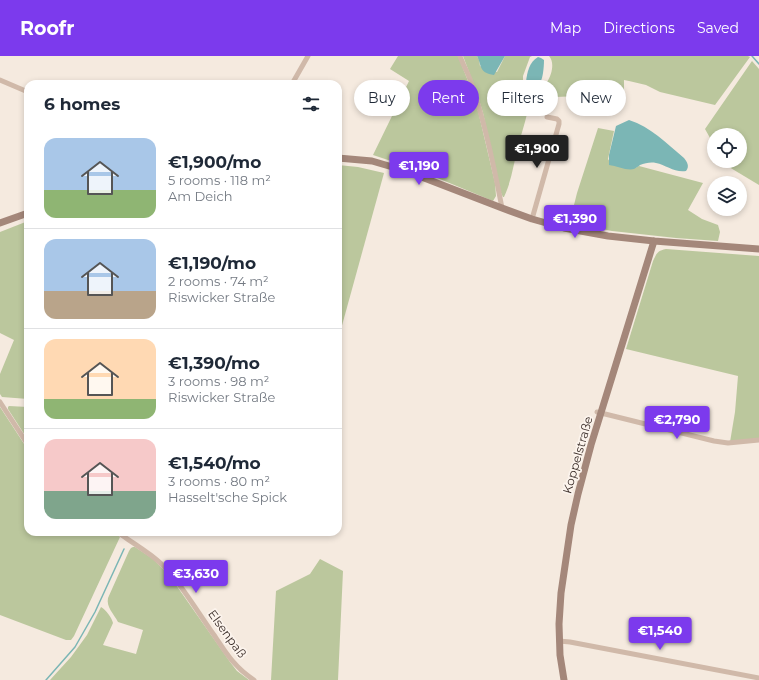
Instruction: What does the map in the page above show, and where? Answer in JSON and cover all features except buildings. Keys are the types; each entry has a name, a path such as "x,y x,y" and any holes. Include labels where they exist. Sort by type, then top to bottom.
{"street":[{"path":"294,80 308,56"},
{"path":"460,56 471,81 481,116 502,208"},
{"path":"0,80 24,90"},
{"path":"532,218 559,124 557,119 547,117"},
{"path":"342,158 372,161 406,171 502,208 564,228 608,236 654,241 759,249"},
{"path":"0,223 24,214"},
{"name":"Koppelstraße","path":"564,680 560,655 558,624 571,525 599,412 654,241"},
{"path":"0,402 24,439"},
{"path":"599,412 714,441 728,443 759,440"},
{"name":"Elsenpaß","path":"124,536 156,559 170,574 234,664 247,676 254,680"},
{"path":"559,641 759,678"}],"green space":[{"path":"398,56 458,56 468,80 418,80 418,116 479,115 495,183 496,196 493,201 418,170 373,155 392,116 410,116 410,80 407,80 390,69"},
{"path":"463,56 477,56 480,66 497,72 505,56 532,56 530,57 523,80 487,80 487,116 527,116 511,177 504,197 501,193 479,100 479,80 472,80"},
{"path":"549,56 750,57 715,105 660,92 646,85 626,80 566,80 566,97 558,97 558,80 548,80 552,68 552,61"},
{"path":"752,61 759,69 759,185 747,178 747,176 744,176 731,168 747,168 747,128 707,128 707,133 705,129"},
{"path":"598,128 614,131 608,159 612,165 629,169 639,166 703,183 688,210 702,219 718,225 720,232 718,241 612,231 570,223 577,193"},
{"path":"342,165 358,167 384,173 342,325"},
{"path":"24,223 24,399 2,397 0,394 0,374 14,340 0,333 0,232"},
{"path":"666,249 759,256 759,439 730,442 735,412 738,376 626,349 653,261 658,253"},
{"path":"0,407 24,444 24,536 120,537 71,640 66,640 0,615"},
{"path":"8,407 24,407 24,434 8,409"},
{"path":"133,547 153,559 169,575 230,662 237,671 249,680 50,680 71,657 87,635 101,607 108,614 113,623 103,645 136,654 143,630 118,622 108,604 108,598 129,551"},
{"path":"320,559 343,571 338,680 271,680 276,591 310,574"}],"water":[{"path":"477,56 505,56 494,75 483,71"},
{"path":"538,57 544,60 541,80 526,80 529,68"},
{"path":"629,120 651,131 684,158 688,166 686,171 678,171 654,163 640,165 634,169 625,169 609,165 609,155 616,126"}],"waterway":[{"path":"752,56 759,64"},
{"path":"46,680 75,647 95,612 124,549"}]}
